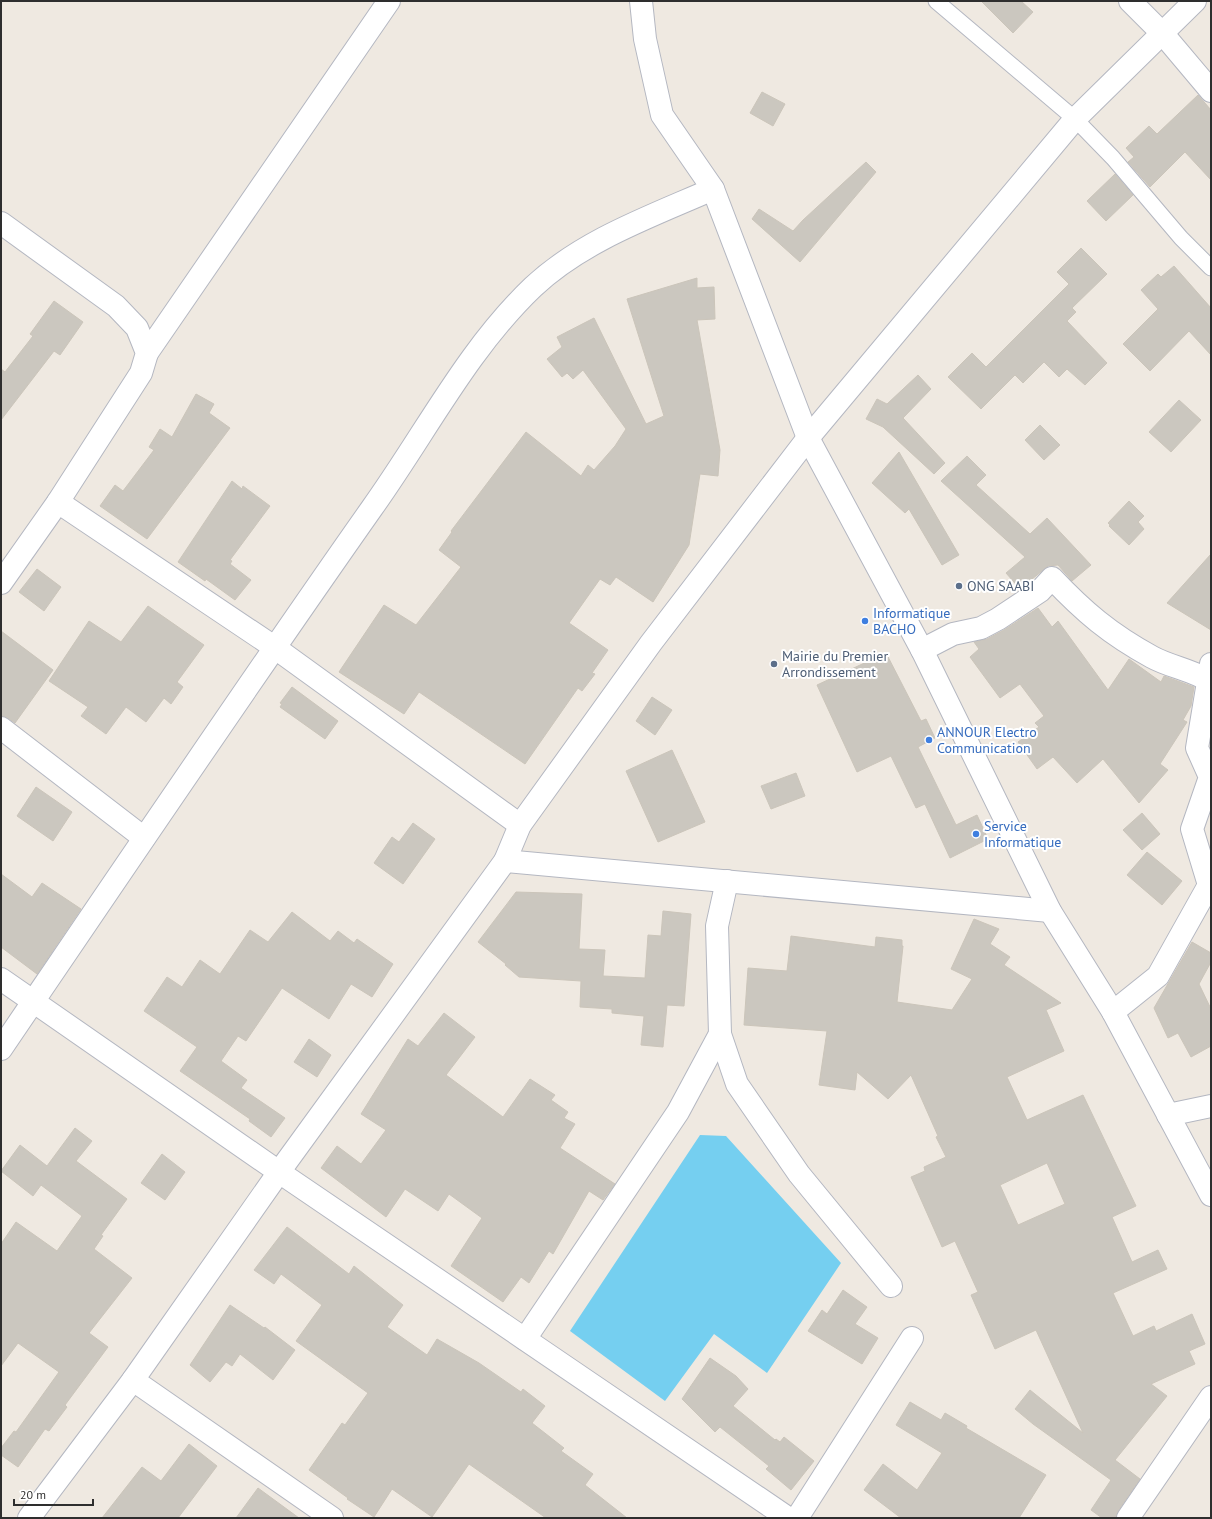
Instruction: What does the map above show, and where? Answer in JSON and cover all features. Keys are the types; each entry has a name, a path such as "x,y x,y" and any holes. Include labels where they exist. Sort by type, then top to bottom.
{"street":[{"path":"1,583 58,502 141,373 147,353 389,1"},
{"path":"641,1 645,39 662,115 713,189 808,438 922,650 1050,911 1113,1012 1211,1195"},
{"path":"1130,1 1163,34 1211,91"},
{"path":"29,1518 133,1380 279,1172 505,861 520,825 651,644 808,438 1075,119 1195,1"},
{"path":"1,1049 274,647 377,502 488,335 534,286 573,256 625,228 713,189"},
{"path":"1,223 116,306 137,328 147,353"},
{"path":"58,502 274,647 520,825"},
{"path":"922,650 954,634 981,628 998,619 1040,591 1052,578 1084,611 1109,631 1153,658 1210,675 1197,748 1210,777 1192,828 1209,885 1158,976 1113,1012"},
{"path":"1,728 144,838"},
{"path":"505,861 1050,911"},
{"path":"727,881 718,926 720,1034 737,1084 799,1174 892,1286"},
{"path":"1,979 279,1172 525,1339 776,1515"},
{"path":"525,1339 678,1112 720,1034"},
{"path":"1168,1116 1211,1106"},
{"path":"797,1518 912,1338"},
{"path":"133,1380 332,1518"},
{"path":"1128,1518 1211,1397"}],"lane":[{"path":"936,1 1075,119 1113,158 1181,238 1211,268"}],"water":[{"path":"700,1135 726,1136 841,1263 767,1373 714,1334 665,1401 570,1331"}],"building":[{"path":"981,1 1021,1 1033,12 1013,33"},
{"path":"762,92 785,104 773,126 750,113"},
{"path":"1198,95 1211,110 1211,180 1185,152 1150,187 1128,162 1134,157 1126,148 1149,126 1157,134"},
{"path":"866,162 876,172 800,262 752,219 759,209 793,231"},
{"path":"1115,174 1133,195 1106,221 1087,201"},
{"path":"1081,248 1107,274 1072,308 1076,312 1067,321 1107,363 1085,385 1067,369 1059,377 1044,362 1023,383 1015,375 981,409 948,377 972,353 986,367 1069,284 1057,272"},
{"path":"1174,266 1211,308 1211,355 1189,331 1150,371 1123,344 1158,309 1141,290 1158,274 1161,277"},
{"path":"697,278 697,288 714,287 715,319 697,320 720,450 718,476 700,474 689,545 653,602 616,577 610,585 600,579 569,623 608,650 592,673 595,674 582,691 578,688 525,764 419,692 404,714 339,672 384,605 416,625 461,567 439,550 452,532 451,531 526,432 581,476 588,465 594,470 615,446 626,429 583,370 573,379 567,373 562,377 547,359 562,347 557,337 594,318 646,424 664,416 627,299"},
{"path":"54,301 83,322 60,355 54,351 1,420 1,369 5,372 33,336 30,334"},
{"path":"918,375 931,389 903,418 945,463 934,474 883,427 866,419 877,399 887,404"},
{"path":"196,394 214,404 209,413 230,428 147,539 100,506 115,485 123,491 154,450 149,447 160,429 172,437"},
{"path":"1179,400 1201,420 1171,452 1149,432"},
{"path":"1040,425 1060,445 1044,460 1025,440"},
{"path":"899,452 959,555 942,565 909,509 905,513 872,483"},
{"path":"967,456 986,475 976,485 1030,534 1047,518 1091,565 1072,581 1058,565 1048,566 1020,589 1006,573 1025,557 941,481"},
{"path":"232,481 242,489 243,486 270,506 230,560 232,561 230,564 251,580 235,600 206,579 205,581 178,562"},
{"path":"1129,501 1144,516 1138,522 1144,529 1129,545 1109,526 1110,525 1108,523"},
{"path":"1211,554 1211,630 1167,603"},
{"path":"37,569 61,587 44,611 19,592"},
{"path":"148,606 204,645 177,682 183,687 171,704 164,698 146,722 126,707 106,734 81,716 88,707 49,681 89,621 121,642"},
{"path":"1038,608 1052,627 1058,621 1108,690 1129,659 1161,682 1164,676 1194,687 1191,706 1183,720 1187,722 1160,764 1168,770 1139,803 1103,759 1077,783 1053,757 1037,769 1018,742 1039,727 1035,723 1044,716 1020,684 1000,698 970,657 979,649 974,642 987,639 1004,630"},
{"path":"1,631 53,670 15,723 8,718 1,716"},
{"path":"886,653 921,721 926,719 935,738 918,747 956,825 977,815 988,839 950,858 925,804 916,808 891,756 857,772 817,685"},
{"path":"292,687 338,721 325,739 280,707 282,704 280,703"},
{"path":"652,697 672,710 655,735 636,721"},
{"path":"672,750 705,822 658,842 626,771"},
{"path":"796,773 805,796 771,809 761,786"},
{"path":"36,787 72,812 53,841 17,816"},
{"path":"1142,813 1160,834 1142,850 1123,830"},
{"path":"413,823 435,839 403,884 374,863 392,837 399,842"},
{"path":"1147,852 1182,881 1162,905 1127,875"},
{"path":"1,874 32,897 42,883 81,909 37,974 1,947"},
{"path":"516,892 582,894 579,949 605,950 603,976 645,978 648,935 661,936 663,911 691,914 684,1006 667,1005 663,1047 641,1045 644,1016 612,1013 612,1009 580,1007 581,981 519,977 505,965 506,964 478,942"},
{"path":"292,912 330,941 338,931 354,943 357,939 393,964 372,997 351,984 329,1019 282,988 246,1041 238,1036 221,1061 247,1080 241,1088 285,1118 271,1137 249,1121 250,1119 180,1071 197,1047 144,1011 167,977 182,987 200,960 220,974 250,930 268,942"},
{"path":"974,919 999,929 990,944 1010,957 1004,965 1061,1003 1046,1010 1064,1051 1007,1077 1027,1120 1083,1095 1136,1206 1112,1217 1132,1262 1158,1250 1167,1269 1113,1293 1133,1336 1154,1326 1156,1331 1192,1314 1205,1344 1189,1351 1195,1364 1151,1384 1167,1396 1115,1460 1140,1479 1118,1511 1116,1518 1102,1518 1091,1510 1111,1480 1033,1424 1015,1409 1030,1390 1083,1433 1036,1330 995,1349 971,1295 978,1292 955,1241 942,1247 911,1177 925,1171 924,1167 946,1157 936,1137 938,1136 911,1075 888,1099 857,1072 855,1090 819,1085 827,1031 744,1025 748,968 787,971 791,936 875,947 876,937 902,940 903,946 897,1002 952,1010 972,979 951,969","holes":["1047,1163 1065,1204 1018,1225 1000,1185"]},
{"path":"1192,942 1211,953 1211,962 1199,984 1211,1009 1211,1046 1191,1057 1178,1033 1168,1038 1154,1008"},
{"path":"444,1013 475,1037 446,1075 503,1117 530,1079 555,1095 551,1100 568,1112 564,1118 575,1124 560,1148 615,1184 603,1200 589,1191 553,1254 549,1251 529,1283 521,1277 503,1302 451,1266 482,1218 449,1194 438,1211 405,1189 386,1217 321,1168 337,1146 361,1164 386,1130 361,1114 408,1039 418,1046"},
{"path":"309,1039 331,1055 317,1077 294,1062"},
{"path":"75,1128 92,1141 76,1161 127,1199 101,1235 103,1236 94,1249 132,1278 89,1333 108,1347 65,1405 67,1407 49,1431 45,1429 18,1467 1,1455 1,1448 14,1431 16,1432 59,1372 18,1343 1,1366 1,1244 16,1222 57,1251 82,1216 41,1185 33,1196 1,1171 20,1145 47,1166"},
{"path":"162,1154 185,1172 165,1200 141,1183"},
{"path":"287,1227 349,1274 354,1266 403,1305 387,1327 427,1355 437,1339 479,1363 521,1392 523,1389 545,1406 532,1423 564,1448 561,1451 593,1474 585,1485 627,1518 546,1518 469,1464 432,1517 392,1489 374,1517 347,1499 348,1498 309,1470 342,1423 345,1425 368,1393 296,1341 322,1305 281,1274 274,1284 254,1270"},
{"path":"843,1290 867,1307 855,1324 878,1338 862,1364 808,1331 822,1310 827,1314"},
{"path":"230,1305 264,1328 265,1327 295,1350 273,1380 240,1354 232,1366 226,1362 210,1382 190,1365"},
{"path":"710,1358 736,1376 748,1389 733,1406 775,1440 776,1439 780,1442 784,1437 814,1461 791,1490 766,1469 769,1466 720,1427 715,1432 682,1399"},
{"path":"910,1402 941,1420 945,1413 967,1426 966,1428 1046,1475 1019,1518 901,1518 864,1490 883,1464 917,1490 942,1453 896,1425"},
{"path":"189,1444 217,1466 178,1518 102,1518 142,1467 161,1481"},
{"path":"258,1488 299,1518 236,1518"}],"place":[{"name":"ONG SAABI","path":"959,586"},
{"name":"Informatique BACHO","path":"865,621"},
{"name":"Mairie du Premier Arrondissement","path":"774,664"},
{"name":"ANNOUR Electro Communication","path":"929,740"},
{"name":"Service Informatique","path":"976,834"}]}
